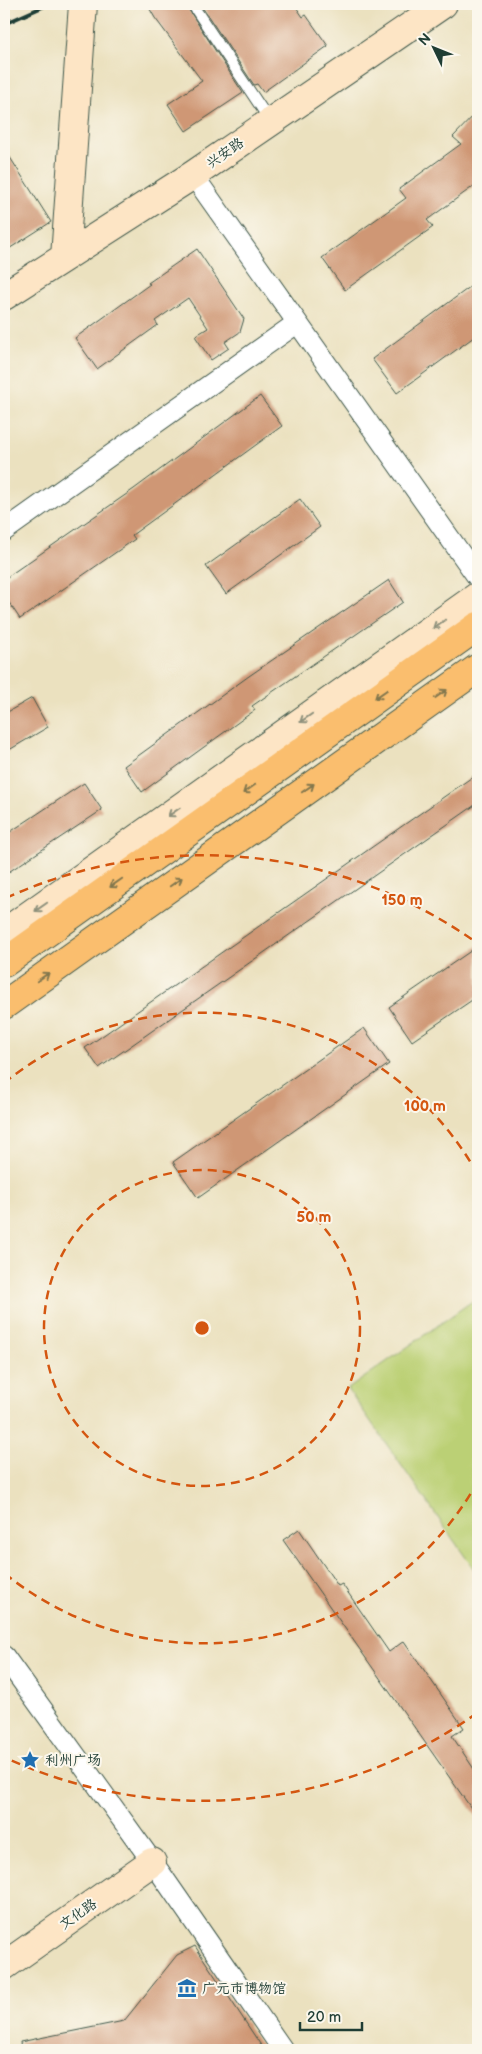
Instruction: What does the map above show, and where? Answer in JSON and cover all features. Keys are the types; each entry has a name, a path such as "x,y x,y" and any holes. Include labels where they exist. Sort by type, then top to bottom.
{"highway":[{"path":"4,963 478,626"},
{"path":"4,1005 478,668"}],"street":[{"path":"65,256 83,4"},
{"name":"兴安路","path":"4,296 193,175 443,4"},
{"path":"193,175 478,578"},
{"path":"4,531 297,323"},
{"path":"4,933 478,596"},
{"path":"4,1656 152,1862 283,2050"},
{"name":"文化路","path":"4,1966 152,1862"}],"lane":[{"path":"192,4 270,122"}],"green space":[{"path":"478,1297 478,1575 348,1389"}],"building":[{"path":"147,4 185,4 243,93 186,131 168,104 202,81 155,18"},
{"path":"200,4 294,4 303,17 306,15 328,46 263,92 257,84 254,85"},
{"path":"478,111 478,183 427,220 433,227 345,290 322,258 406,198 399,189 461,144 453,137"},
{"path":"4,148 51,222 4,252"},
{"path":"197,249 244,319 240,332 225,342 229,348 211,360 195,336 208,328 188,298 155,321 158,325 97,369 75,338"},
{"path":"478,281 478,334 397,393 372,359"},
{"path":"260,396 282,426 132,535 135,539 20,619 4,595 4,579 134,489"},
{"path":"300,499 320,527 226,594 206,566"},
{"path":"389,580 403,602 252,706 255,710 142,792 124,766 249,676"},
{"path":"32,698 48,727 4,753 4,714"},
{"path":"478,773 478,803 99,1068 85,1048"},
{"path":"84,783 102,810 4,875 4,836"},
{"path":"478,946 478,996 412,1041 389,1007"},
{"path":"364,1028 389,1064 198,1198 173,1162"},
{"path":"299,1529 338,1586 342,1584 389,1652 404,1641 464,1728 452,1736 478,1775 478,1818 283,1540"},
{"name":"广元市博物馆","path":"195,1946 264,2050 21,2050 20,2042 124,2021 177,1955"}],"railway":[{"path":"4,24 49,4"}],"place":[{"name":"利州广场","path":"30,1760"},
{"name":"广元市博物馆","path":"187,1988"}]}
